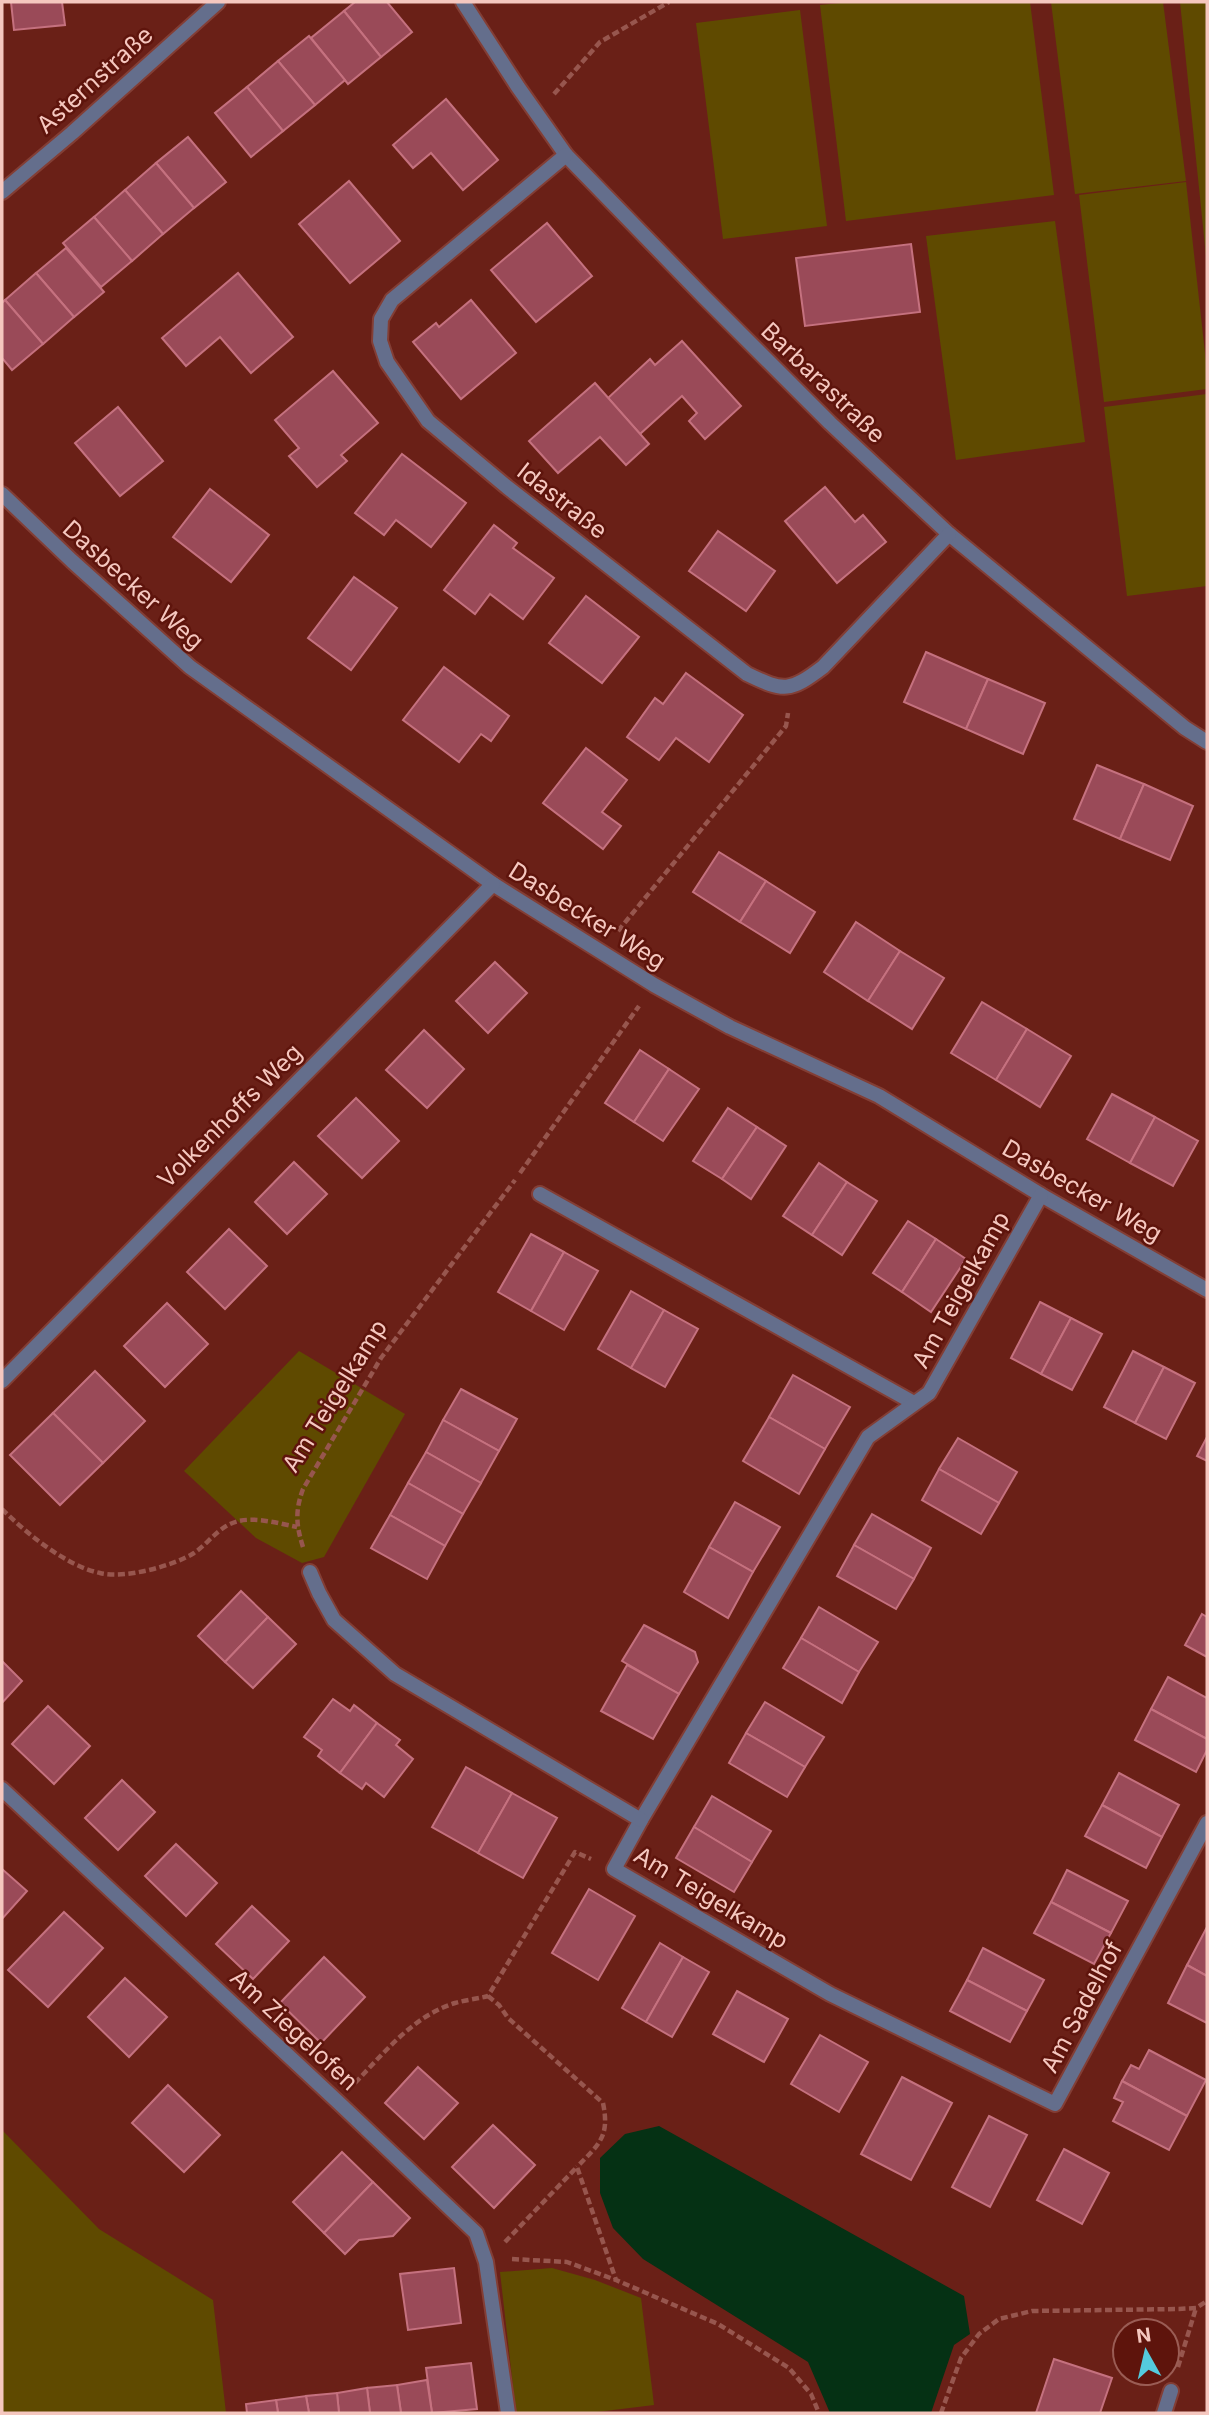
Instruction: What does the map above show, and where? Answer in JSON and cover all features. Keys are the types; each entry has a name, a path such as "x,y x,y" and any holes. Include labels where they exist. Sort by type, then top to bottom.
{"street":[{"name":"Asternstraße","path":"2,192 218,2"},
{"name":"Barbarastraße","path":"463,2 566,155 830,423 949,534 1185,728 1207,742"},
{"name":"Idastraße","path":"566,155 392,300 381,319 380,341 387,362 428,421 507,487 747,674 771,686 791,688"},
{"name":"Dasbecker Weg","path":"2,494 72,561 191,667 493,884 654,985 730,1027 879,1096 1041,1195 1207,1290"},
{"path":"791,688 823,667 949,534"},
{"name":"Volkenhoffs Weg","path":"2,1381 493,884"},
{"name":"Am Teigelkamp","path":"540,1194 914,1403"},
{"name":"Am Teigelkamp","path":"830,1994 614,1870 868,1437 929,1393 1041,1195"},
{"name":"Am Teigelkamp","path":"310,1572 334,1620 395,1674 641,1820"},
{"name":"Am Ziegelofen","path":"2,1789 476,2233 486,2262 508,2413"},
{"name":"Am Sadelhof","path":"830,1994 1055,2104 1207,1823"},
{"path":"1164,2413 1171,2391"}],"path":[{"path":"537,113 600,42 669,2"},
{"path":"603,951 786,726 791,688"},
{"name":"Am Teigelkamp","path":"310,1572 297,1527 296,1508 303,1489 381,1358 515,1180 654,985"},
{"path":"2,1509 17,1524 67,1560 101,1574 138,1573 164,1565 194,1553 228,1525 246,1520 297,1527"},
{"path":"338,2102 397,2038 429,2015 453,2004 488,1996 575,1852 614,1870"},
{"path":"486,2262 603,2140 607,2121 603,2103 488,1996"},
{"path":"577,2167 616,2280"},
{"path":"486,2262 520,2258 567,2262 718,2324 789,2368 811,2394 819,2413"},
{"path":"941,2413 961,2358 979,2334 999,2319 1032,2311 1196,2308 1207,2301"},
{"path":"1171,2391 1196,2308"}],"shaded area":[{"path":"850,2 1030,2 1054,195 846,221 820,5"},
{"path":"1051,2 1163,2 1186,181 1075,194"},
{"path":"1180,2 1207,2 1207,266"},
{"path":"800,10 827,226 723,239 696,23"},
{"path":"1186,182 1207,389 1104,402 1079,195"},
{"path":"1055,221 1085,442 956,460 926,236"},
{"path":"1207,394 1207,586 1127,596 1104,407"},
{"path":"299,1351 405,1414 324,1557 302,1563 256,1538 184,1471"},
{"path":"659,2126 964,2296 970,2334 954,2345 931,2413 830,2413 808,2362 643,2259 613,2228 600,2193 600,2158 625,2134"},
{"path":"2,2130 99,2229 213,2300 226,2413 2,2413"},
{"path":"552,2268 595,2280 641,2298 654,2405 589,2413 516,2413 500,2272"}],"building":[{"path":"11,2 62,2 65,25 14,30"},
{"path":"355,2 387,2 412,32 381,57 344,11"},
{"path":"344,11 381,57 348,84 311,38"},
{"path":"309,36 345,80 315,105 278,61"},
{"path":"278,61 315,105 283,131 247,87"},
{"path":"247,87 283,131 251,157 215,113"},
{"path":"446,99 498,160 463,190 431,153 413,168 393,145"},
{"path":"188,137 226,182 194,208 156,163"},
{"path":"156,163 194,208 163,234 125,190"},
{"path":"349,181 400,241 350,283 299,224"},
{"path":"125,190 163,234 132,261 94,217"},
{"path":"94,217 132,261 101,287 63,243"},
{"path":"547,223 592,276 536,322 491,270"},
{"path":"911,244 920,312 805,326 796,258"},
{"path":"66,248 104,292 74,317 36,273"},
{"path":"36,273 74,317 43,344 5,300"},
{"path":"238,273 293,337 251,373 220,337 186,366 162,338"},
{"path":"5,300 43,344 12,370 2,358 2,303"},
{"path":"471,300 516,353 461,399 413,342 436,323 439,327"},
{"path":"682,341 741,406 705,439 689,421 697,413 682,396 640,434 608,398 650,359 655,365"},
{"path":"333,371 378,423 341,455 347,461 317,487 289,456 299,448 275,420"},
{"path":"595,383 649,444 626,465 600,437 558,473 529,441"},
{"path":"118,407 163,461 120,496 75,443"},
{"path":"402,454 466,503 431,547 396,520 384,535 355,513"},
{"path":"825,487 855,522 863,515 886,542 837,583 785,521"},
{"path":"210,489 269,535 231,582 173,537"},
{"path":"494,525 517,543 513,548 554,578 523,619 490,594 475,614 444,590"},
{"path":"718,531 775,571 746,611 689,571"},
{"path":"354,577 397,608 351,670 308,638"},
{"path":"586,596 639,637 602,683 549,643"},
{"path":"926,652 988,679 966,729 904,702"},
{"path":"444,667 509,716 491,741 481,734 459,762 403,720"},
{"path":"686,673 743,715 709,762 676,738 659,760 627,737 655,698 663,704"},
{"path":"988,679 1045,703 1023,754 966,729"},
{"path":"586,748 627,780 602,812 621,826 603,849 543,803"},
{"path":"1097,765 1144,784 1120,839 1074,819"},
{"path":"1144,784 1193,806 1170,860 1120,839"},
{"path":"719,852 766,881 740,922 693,892"},
{"path":"766,881 815,912 790,953 740,922"},
{"path":"856,922 900,951 868,1001 824,972"},
{"path":"900,951 944,978 912,1029 868,1001"},
{"path":"495,962 527,993 488,1033 456,1001"},
{"path":"982,1002 1027,1029 996,1080 951,1053"},
{"path":"1027,1029 1071,1056 1040,1107 996,1080"},
{"path":"424,1030 464,1069 427,1108 386,1070"},
{"path":"640,1050 669,1069 634,1122 605,1103"},
{"path":"669,1069 699,1089 663,1141 634,1122"},
{"path":"1112,1094 1155,1117 1130,1163 1087,1139"},
{"path":"356,1098 399,1141 362,1178 318,1136"},
{"path":"728,1108 757,1127 722,1179 693,1161"},
{"path":"1155,1117 1198,1141 1173,1186 1130,1163"},
{"path":"757,1127 786,1146 751,1199 722,1179"},
{"path":"294,1162 327,1194 287,1234 255,1202"},
{"path":"819,1163 847,1182 812,1235 783,1216"},
{"path":"847,1182 877,1201 842,1255 812,1235"},
{"path":"908,1221 936,1239 902,1292 873,1273"},
{"path":"229,1229 267,1266 225,1309 187,1272"},
{"path":"531,1234 564,1252 531,1311 498,1292"},
{"path":"936,1239 966,1259 931,1312 902,1292"},
{"path":"564,1252 598,1271 564,1330 531,1311"},
{"path":"631,1291 664,1310 631,1368 598,1349"},
{"path":"1040,1302 1071,1318 1041,1374 1011,1358"},
{"path":"167,1303 208,1344 165,1387 124,1346"},
{"path":"664,1310 698,1329 665,1387 631,1368"},
{"path":"1071,1318 1102,1334 1072,1390 1041,1374"},
{"path":"1133,1351 1164,1367 1135,1423 1104,1407"},
{"path":"1164,1367 1195,1383 1166,1439 1135,1423"},
{"path":"95,1371 145,1421 103,1463 53,1413"},
{"path":"793,1375 850,1407 825,1449 769,1417"},
{"path":"461,1389 517,1419 499,1451 443,1420"},
{"path":"53,1413 103,1463 60,1505 10,1455"},
{"path":"769,1417 825,1449 799,1494 743,1461"},
{"path":"443,1420 499,1451 481,1483 426,1452"},
{"path":"1207,1437 1207,1461 1197,1456"},
{"path":"958,1438 1017,1472 999,1503 939,1469"},
{"path":"426,1452 481,1483 463,1514 408,1483"},
{"path":"939,1469 999,1503 981,1534 922,1500"},
{"path":"408,1483 463,1514 445,1546 390,1515"},
{"path":"735,1502 780,1527 753,1572 709,1547"},
{"path":"872,1514 931,1548 914,1579 854,1545"},
{"path":"390,1515 445,1546 427,1579 371,1548"},
{"path":"854,1545 914,1579 896,1609 837,1576"},
{"path":"709,1547 753,1572 728,1618 684,1592"},
{"path":"241,1591 268,1617 225,1662 198,1636"},
{"path":"819,1607 878,1642 859,1672 801,1638"},
{"path":"1202,1614 1207,1617 1207,1657 1185,1645"},
{"path":"268,1617 296,1644 253,1688 225,1662"},
{"path":"644,1625 695,1652 698,1662 679,1694 622,1661"},
{"path":"801,1638 859,1672 842,1703 783,1668"},
{"path":"2,1661 22,1681 2,1703"},
{"path":"627,1665 679,1694 653,1739 601,1711"},
{"path":"1168,1677 1207,1698 1207,1739 1151,1709"},
{"path":"333,1699 350,1711 354,1705 377,1723 340,1773 318,1756 322,1750 304,1737"},
{"path":"765,1702 824,1737 805,1767 746,1733"},
{"path":"48,1706 90,1746 54,1784 12,1744"},
{"path":"1151,1709 1207,1739 1207,1750 1196,1772 1135,1740"},
{"path":"377,1723 400,1740 396,1745 413,1759 384,1797 366,1783 362,1789 340,1773"},
{"path":"746,1733 805,1767 787,1797 729,1763"},
{"path":"466,1767 512,1793 478,1853 432,1827"},
{"path":"1119,1773 1179,1805 1162,1837 1102,1805"},
{"path":"122,1780 155,1812 118,1850 85,1818"},
{"path":"512,1793 557,1818 523,1878 478,1853"},
{"path":"712,1796 771,1831 752,1862 694,1827"},
{"path":"1102,1805 1162,1837 1146,1868 1085,1836"},
{"path":"694,1827 752,1862 734,1892 676,1858"},
{"path":"176,1844 217,1883 186,1916 145,1876"},
{"path":"2,1869 27,1891 2,1919"},
{"path":"1067,1870 1128,1901 1111,1933 1051,1902"},
{"path":"589,1889 635,1916 598,1980 552,1953"},
{"path":"1051,1902 1111,1933 1094,1964 1034,1933"},
{"path":"252,1906 289,1941 253,1979 216,1944"},
{"path":"64,1912 103,1948 48,2007 8,1970"},
{"path":"1207,1927 1207,1976 1187,1965"},
{"path":"660,1943 683,1957 646,2022 622,2008"},
{"path":"983,1948 1044,1980 1027,2011 967,1980"},
{"path":"324,1957 365,1997 321,2043 280,2003"},
{"path":"683,1957 709,1972 672,2037 646,2022"},
{"path":"1187,1965 1207,1976 1207,2023 1168,2003"},
{"path":"125,1978 167,2017 129,2057 88,2017"},
{"path":"967,1980 1027,2011 1010,2042 950,2011"},
{"path":"737,1991 788,2019 764,2062 713,2034"},
{"path":"820,2035 868,2062 839,2112 791,2084"},
{"path":"1149,2050 1206,2080 1187,2116 1122,2081 1131,2065 1139,2069"},
{"path":"418,2067 458,2103 424,2139 385,2103"},
{"path":"902,2077 952,2103 911,2180 861,2154"},
{"path":"1122,2081 1187,2116 1169,2150 1113,2121 1123,2102 1114,2098"},
{"path":"168,2085 220,2135 184,2172 132,2123"},
{"path":"989,2116 1027,2135 990,2207 952,2187"},
{"path":"493,2125 535,2165 494,2208 452,2167"},
{"path":"1064,2149 1109,2173 1082,2224 1037,2200"},
{"path":"342,2152 373,2182 324,2233 293,2202"},
{"path":"373,2182 410,2218 393,2236 359,2240 345,2254 324,2233"},
{"path":"454,2268 461,2323 408,2330 400,2274"},
{"path":"1054,2359 1111,2378 1100,2413 1036,2413"},
{"path":"471,2363 477,2409 432,2413 426,2368"},
{"path":"427,2380 432,2413 401,2413 397,2385"},
{"path":"397,2385 401,2413 370,2413 367,2388"},
{"path":"367,2388 370,2413 339,2413 337,2393"},
{"path":"337,2393 339,2413 309,2413 306,2396"},
{"path":"306,2396 309,2413 278,2413 276,2400"},
{"path":"276,2400 278,2413 247,2413 246,2404"}]}
